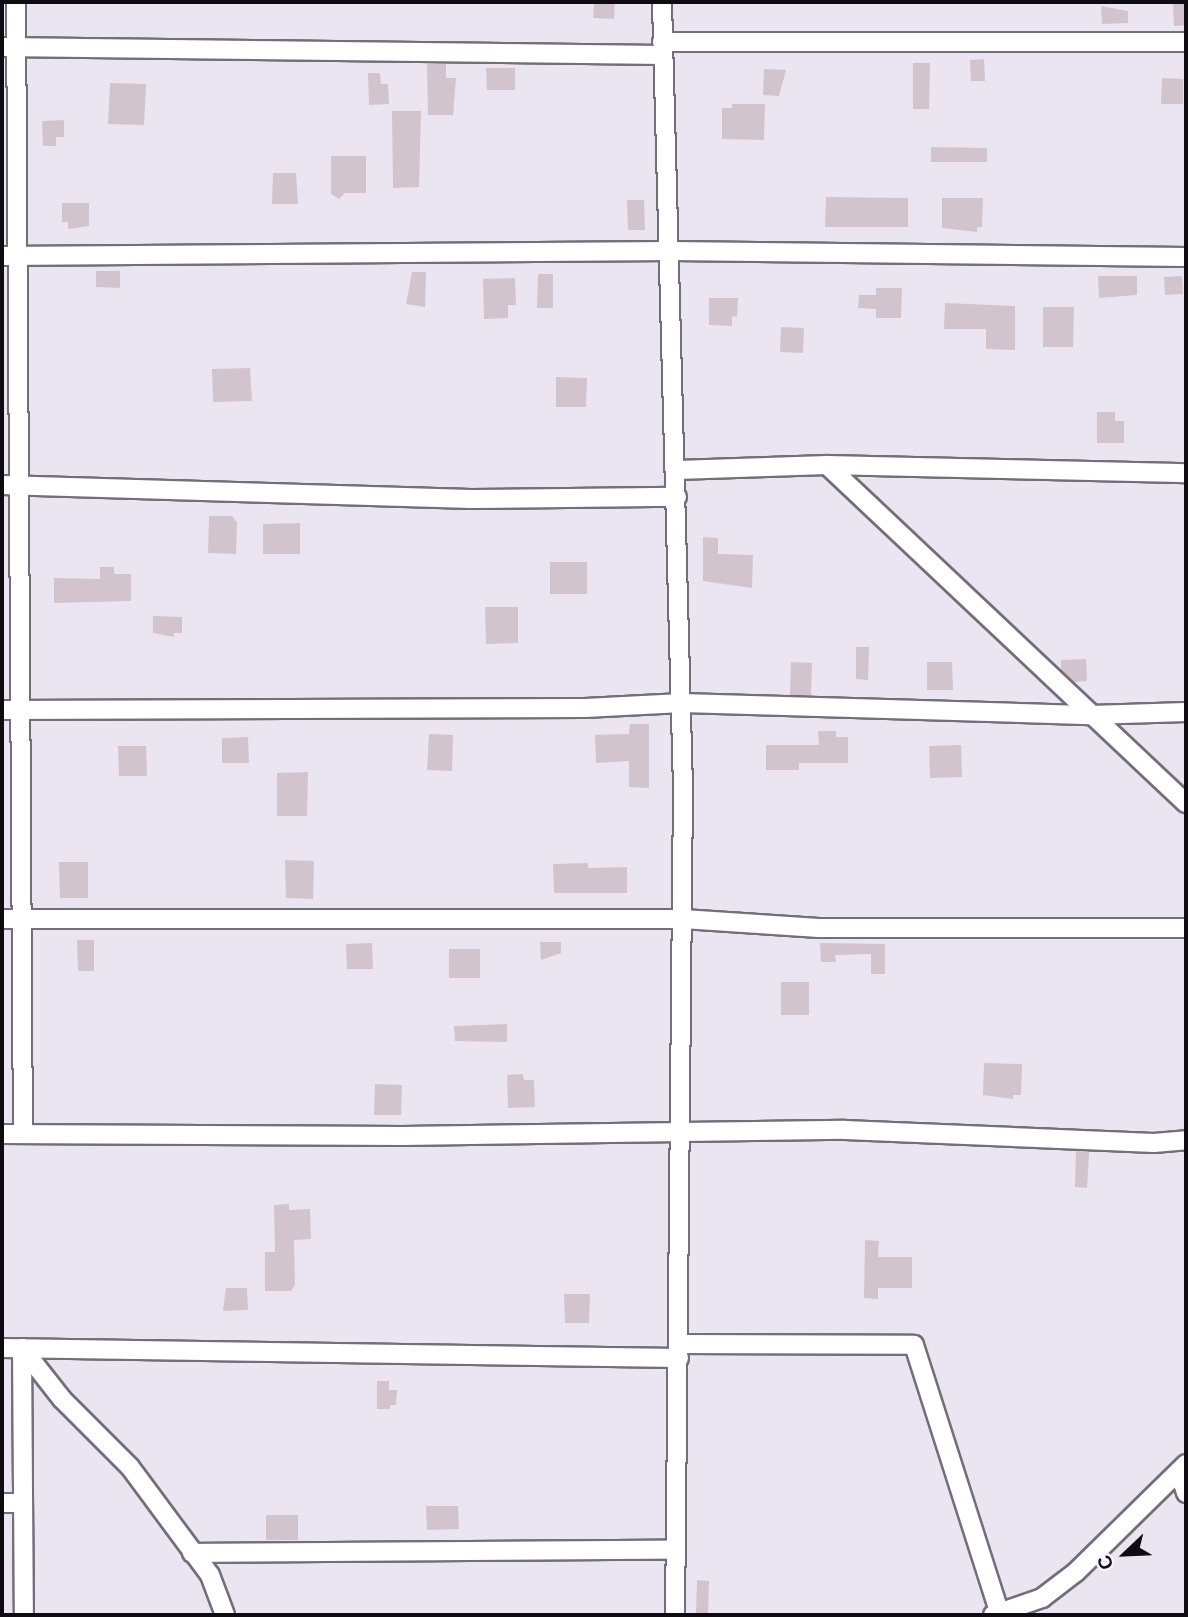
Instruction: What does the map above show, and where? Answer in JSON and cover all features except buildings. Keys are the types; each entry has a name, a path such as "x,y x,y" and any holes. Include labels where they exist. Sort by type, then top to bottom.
{"street":[{"path":"16,2 9,47 21,256 21,485 11,710 11,919 23,1133"},
{"path":"662,2 672,251 682,703 682,1135 676,1615"},
{"path":"9,47 663,49 1186,41"},
{"path":"2,256 672,251 1186,257"},
{"path":"677,470 827,465 1186,473"},
{"path":"827,465 1186,803"},
{"path":"2,485 471,499 677,498"},
{"path":"11,710 558,709 682,703 1091,715 1186,712"},
{"path":"11,919 683,919 819,929 1186,928"},
{"path":"2,1133 682,1135 845,1130 1154,1143 1186,1140"},
{"path":"2,1348 679,1351 914,1345 998,1615 1042,1598 1076,1572 1183,1467"},
{"path":"22,1348 24,1615"},
{"path":"22,1348 62,1399 130,1467 209,1575 225,1615"},
{"path":"1183,1467 1186,1493"},
{"path":"2,1503 22,1503"},
{"path":"192,1552 676,1549"}]}
